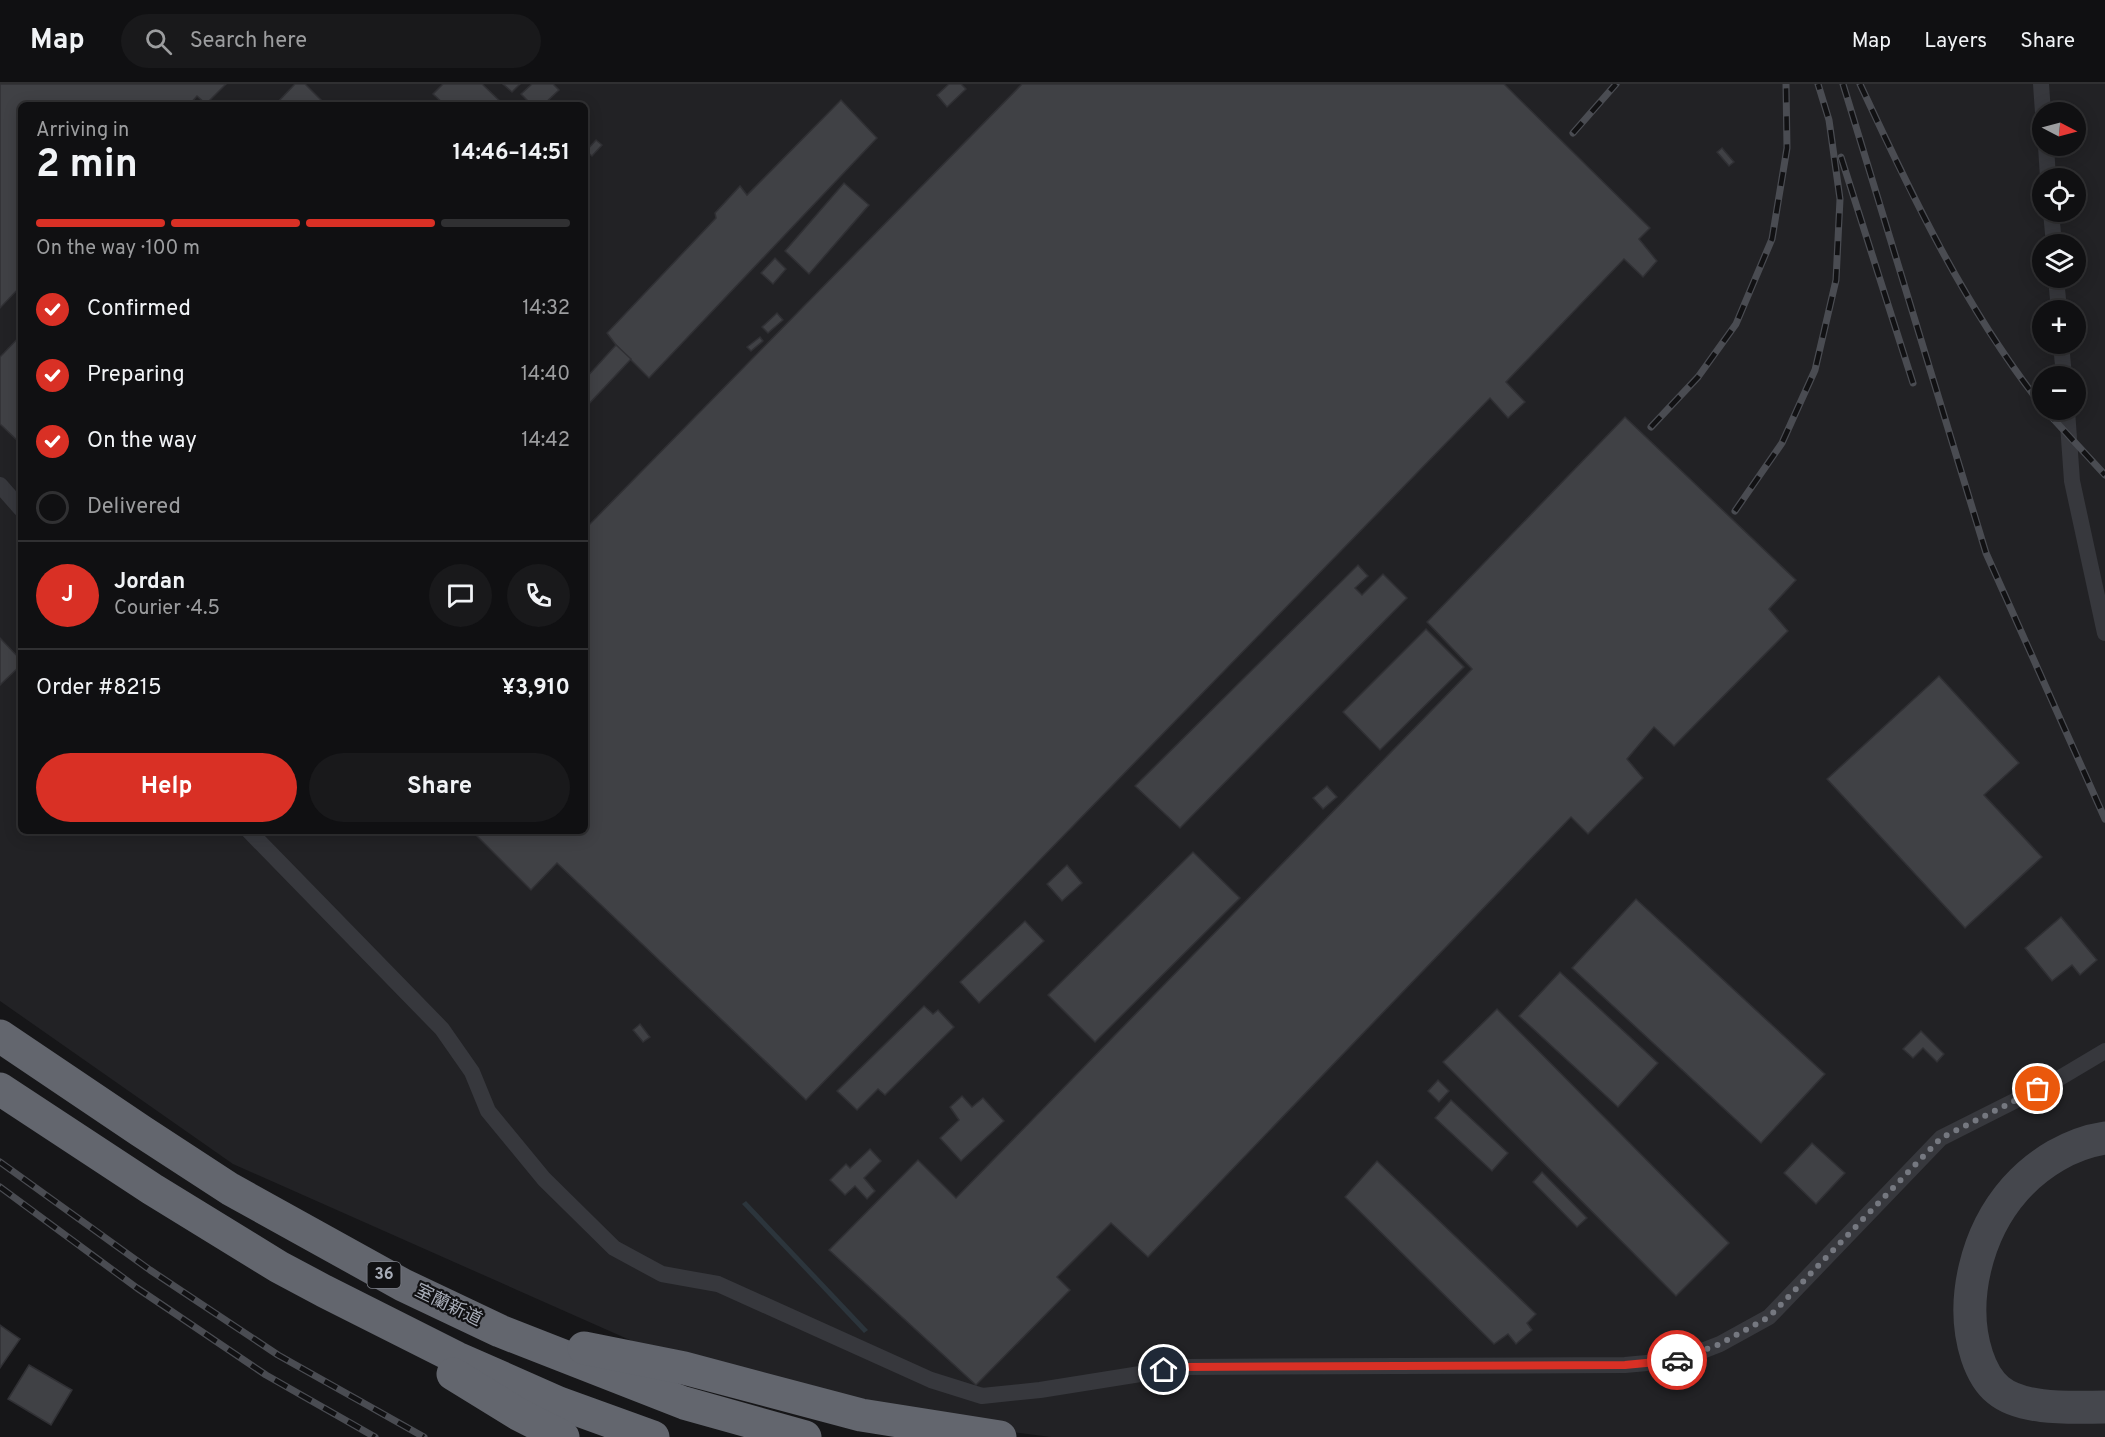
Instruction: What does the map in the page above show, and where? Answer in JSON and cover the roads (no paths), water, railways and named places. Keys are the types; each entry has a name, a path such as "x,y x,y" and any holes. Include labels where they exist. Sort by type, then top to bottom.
{"highway":[{"name":"室蘭新道","path":"0,1036 230,1189 394,1280 500,1331 684,1403 805,1437"},
{"name":"36","path":"0,1089 162,1195 279,1267 324,1291 457,1358 559,1403 653,1437"},
{"path":"324,1291 475,1388 563,1437"},
{"path":"500,1331 684,1368 861,1415 1000,1437"}],"street":[{"path":"2105,1138 2087,1141 2049,1159 2015,1189 1992,1223 1978,1260 1969,1302 1971,1338 1982,1371 1999,1391 2020,1401 2052,1406 2105,1407"}],"lane":[{"path":"2042,85 2043,102"},
{"path":"2068,420 2072,481 2105,633"},
{"path":"0,485 18,506"},
{"path":"252,834 442,1029 472,1072 488,1111 544,1179 614,1248 662,1274 718,1284 931,1380 982,1396 1040,1390 1184,1367 1625,1365 1679,1360 1720,1344 1769,1317 1941,1138 2058,1079 2105,1051"}],"railway":[{"path":"1573,133 1616,84"},
{"path":"1651,427 1698,377 1736,324 1772,239 1787,148 1786,84"},
{"path":"1735,511 1782,443 1815,370 1836,280 1840,199 1829,120 1818,84"},
{"path":"1843,84 1986,553 2105,819"},
{"path":"1860,84 1942,251 1989,331 2032,392"},
{"path":"1841,157 1913,383"},
{"path":"2054,420 2105,475"},
{"path":"0,1162 150,1270 278,1355 424,1437"},
{"path":"0,1187 137,1288 266,1375 375,1437"}]}
